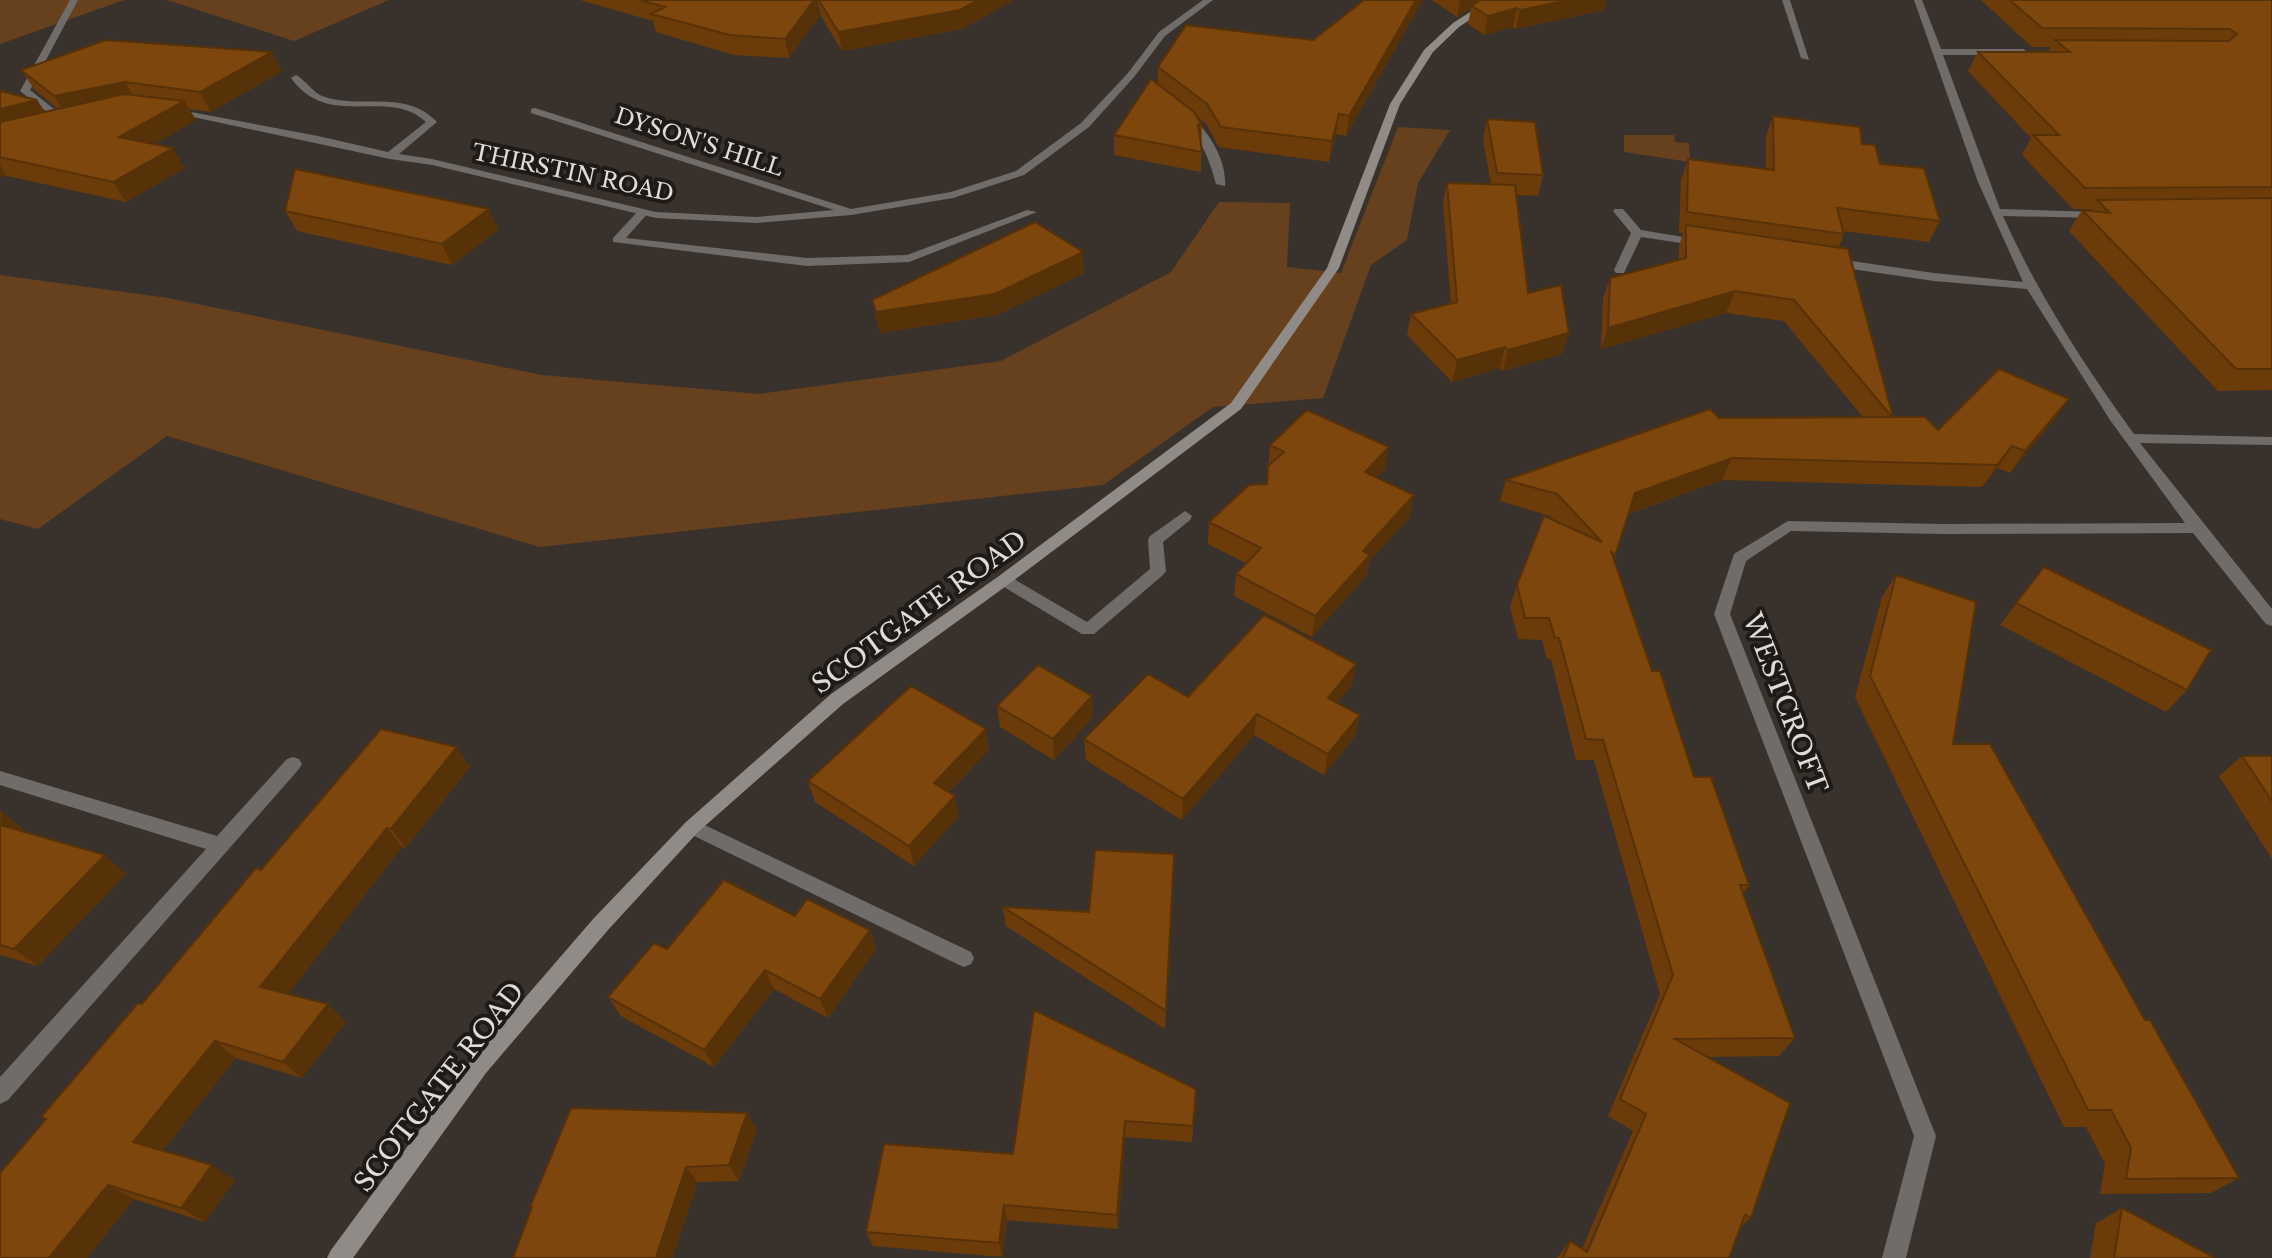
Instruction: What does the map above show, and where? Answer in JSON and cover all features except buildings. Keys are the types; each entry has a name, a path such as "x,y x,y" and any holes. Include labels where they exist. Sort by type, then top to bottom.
{"street":[{"path":"64,122 25,91 74,0"},
{"name":"THIRSTIN ROAD","path":"151,109 225,120 390,156 432,162 643,212 757,220 851,212 953,195 1020,173 1085,125 1131,75 1162,34 1209,0"},
{"name":"SCOTGATE ROAD","path":"339,1258 479,1066 601,924 692,827 837,699 1004,580 1236,406 1333,268 1395,104 1429,50 1456,25 1495,0"},
{"path":"1786,0 1806,58"},
{"path":"1918,0 1997,212 2032,286 2129,438 2195,528 2272,620"},
{"path":"1938,52 2031,52"},
{"path":"1131,75 1142,84"},
{"path":"296,78 301,88 325,101 417,109 432,122 390,156"},
{"path":"31,108 47,111"},
{"path":"1177,110 1200,128 1212,149 1221,184"},
{"name":"DYSON'S HILL","path":"535,111 851,212"},
{"path":"51,126 78,119"},
{"path":"1619,211 1637,233 1717,245"},
{"path":"643,212 617,240 807,262 909,258 1031,212"},
{"path":"1997,212 2114,215"},
{"path":"1620,270 1637,233"},
{"path":"1813,259 1934,277 2032,286"},
{"path":"2129,438 2272,441"},
{"path":"1004,580 1088,630 1158,571 1155,540 1185,516"},
{"name":"WESTCROFT","path":"1894,1258 1925,1136 1722,614 1739,558 1788,526 2195,528"},
{"path":"0,1093 293,764"},
{"path":"0,778 219,845"},
{"path":"692,827 964,958"}],"shaded area":[{"path":"0,0 124,0 0,44"},
{"path":"167,0 389,0 294,41"},
{"path":"1398,127 1450,130 1418,183 1407,240 1371,265 1323,398 1213,407 1103,485 540,547 167,436 38,529 0,519 0,275 168,298 542,375 759,394 1001,361 1171,272 1219,202 1290,203 1287,267 1341,273"},
{"path":"1624,135 1674,135 1675,142 1689,143 1690,162 1624,152"}]}
